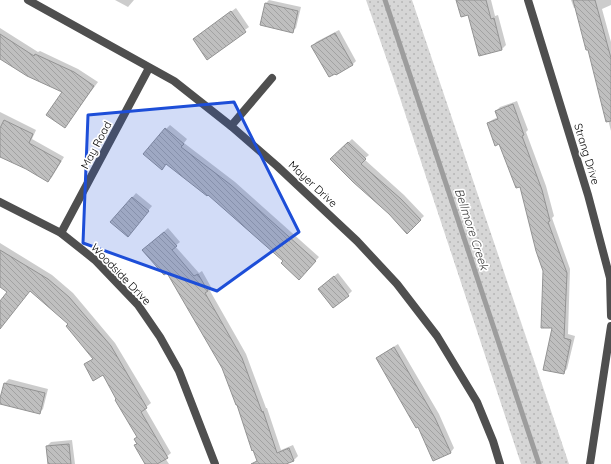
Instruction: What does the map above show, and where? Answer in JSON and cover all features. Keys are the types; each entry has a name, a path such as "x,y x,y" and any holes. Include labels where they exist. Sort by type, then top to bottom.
{"street":[{"name":"Mayer Drive","path":"28,0 174,81 231,126 277,166 357,241 397,284 437,336 477,402 493,441 500,464"},
{"name":"Strang Drive","path":"528,0 586,188 610,278 611,316"},
{"name":"May Road","path":"61,233 150,68"},
{"path":"231,126 272,78"},
{"name":"Woodside Drive","path":"0,202 61,233 96,260 138,306 160,337 179,371 215,464"},
{"path":"590,464 611,326"}],"highlighted area":[{"path":"234,102 299,232 217,291 83,243 88,115"}],"shaded area":[{"path":"366,0 412,0 569,464 521,464 395,83"}],"building":[{"path":"456,0 486,0 491,19 494,18 502,50 479,56 468,15 461,17"},
{"path":"573,0 595,0 611,58 611,121 606,122 588,50 586,50"},
{"path":"265,3 298,11 293,33 260,25"},
{"path":"231,11 246,32 207,60 193,39"},
{"path":"335,33 353,65 336,75 335,74 329,77 311,46"},
{"path":"0,34 34,56 35,54 74,72 94,86 65,128 46,115 62,92 27,76 0,59"},
{"path":"513,104 524,135 522,136 542,190 550,221 548,222 567,273 564,338 571,340 564,374 543,370 552,328 541,328 543,271 536,251 520,187 516,188 499,144 495,146 487,123 498,119 495,111"},
{"path":"4,120 33,134 29,143 61,161 48,182 26,169 0,157 0,128"},
{"path":"165,128 184,144 181,147 231,185 316,261 299,280 281,263 283,261 208,195 207,196 166,164 162,170 143,154"},
{"path":"348,142 366,159 361,164 401,199 421,220 407,234 389,214 330,159"},
{"path":"132,197 149,211 128,237 110,222"},
{"path":"164,232 177,246 172,250 194,276 198,274 208,291 205,293 242,358 262,412 263,411 277,453 289,448 294,461 286,464 251,464 257,461 222,368 167,273 164,275 142,250"},
{"path":"0,250 48,279 69,297 111,346 147,408 141,412 168,458 157,464 145,464 134,445 137,444 134,439 137,437 115,400 116,399 103,375 93,381 84,364 93,359 66,326 68,324 30,291 0,329 0,301 7,292 0,287"},
{"path":"334,276 349,296 333,308 318,289"},
{"path":"394,347 435,418 451,453 433,461 418,427 416,428 376,358"},
{"path":"4,383 45,393 40,414 0,404"},
{"path":"69,444 71,464 48,464 46,446"}],"waterway":[{"name":"Bellmore Creek","path":"385,0 539,464"}]}
